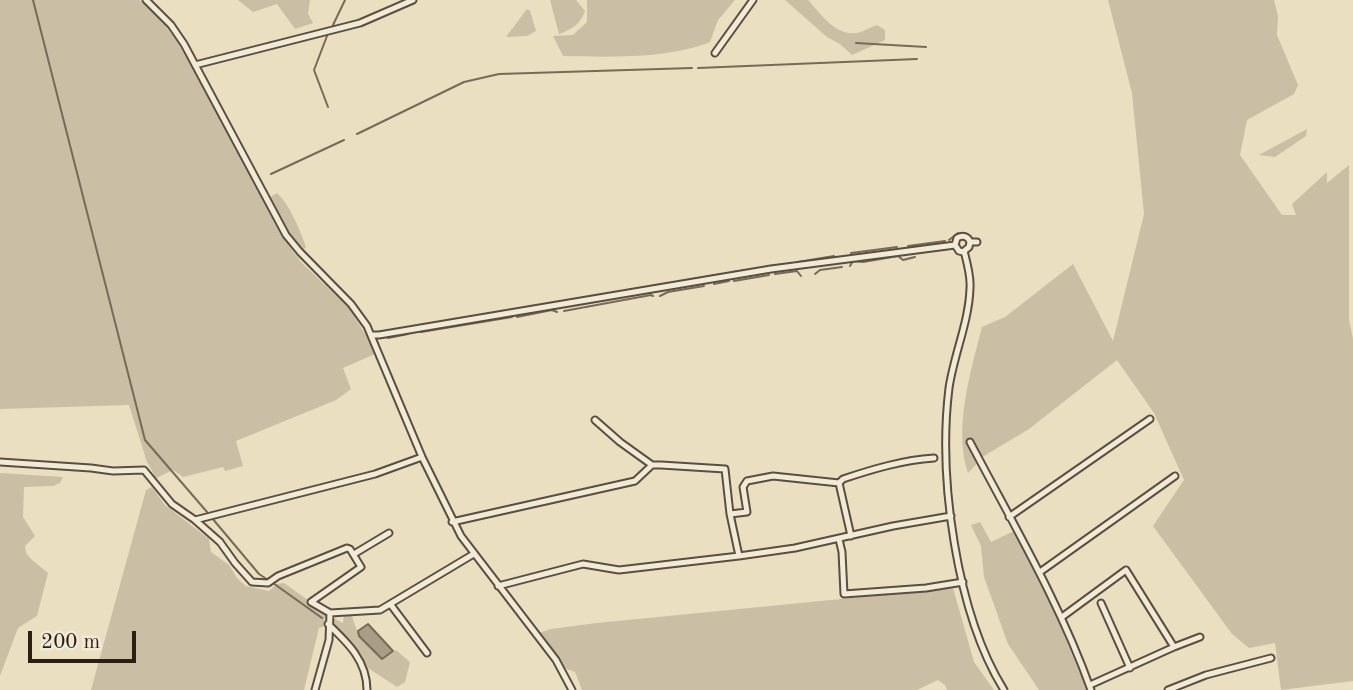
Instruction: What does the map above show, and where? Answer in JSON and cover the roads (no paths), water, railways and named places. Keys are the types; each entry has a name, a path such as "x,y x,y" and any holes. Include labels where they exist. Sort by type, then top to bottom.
{"street":[{"path":"146,0 171,25 195,65 286,235 356,310 371,335 452,522 472,555 556,660 572,690"},
{"path":"195,65 360,23 412,0"},
{"path":"715,53 753,0"},
{"path":"963,236 964,229"},
{"path":"963,236 973,242 964,251 959,251 955,245 957,238 963,236"},
{"path":"371,335 771,269 955,245"},
{"path":"964,251 970,282 969,300 953,367 948,407 951,516 963,582 982,647 1004,690"},
{"path":"1009,517 1150,418"},
{"path":"595,420 652,465 725,469 730,514 739,556"},
{"path":"970,442 1040,572 1062,617 1090,687 1174,647 1200,638"},
{"path":"195,520 375,474 422,457"},
{"path":"730,514 747,512 743,487 747,481 773,476 839,482 877,468 934,458"},
{"path":"0,462 113,471 144,470 172,505 195,520 220,542 249,580 268,583 278,576 347,548 362,567 311,602 330,613 370,612 391,605 472,555"},
{"path":"452,522 635,481 652,465"},
{"path":"1040,572 1174,476"},
{"path":"839,482 851,536"},
{"path":"498,586 562,567 583,564 619,570 739,556 951,516"},
{"path":"354,554 389,533"},
{"path":"839,539 844,594 926,588 963,582"},
{"path":"1062,617 1126,570 1174,647"},
{"path":"1101,603 1130,668"},
{"path":"391,605 427,653"},
{"path":"315,690 329,640 330,613"},
{"path":"328,624 364,665 367,690"},
{"path":"1168,690 1206,675 1272,658"}],"waterway":[{"path":"33,0 145,440 207,512"},
{"path":"333,25 345,0"},
{"path":"327,36 314,70 328,107"},
{"path":"856,43 926,47"},
{"path":"698,68 917,59"},
{"path":"357,134 464,82 499,74 692,68"},
{"path":"271,174 344,140"},
{"path":"949,240 958,233"},
{"path":"908,246 945,241"},
{"path":"851,253 897,247"},
{"path":"798,262 834,256"},
{"path":"850,266 853,261 898,256 903,260 915,257"},
{"path":"770,266 787,264"},
{"path":"815,274 820,270 842,267"},
{"path":"733,272 754,269"},
{"path":"775,274 797,271 801,276"},
{"path":"687,280 722,274"},
{"path":"734,281 769,275"},
{"path":"714,284 729,281"},
{"path":"658,285 676,282"},
{"path":"660,296 668,292 704,286"},
{"path":"564,311 653,296"},
{"path":"517,317 552,310 557,312"},
{"path":"421,332 512,317"},
{"path":"388,338 408,334"},
{"path":"212,518 259,574 268,580 275,575"},
{"path":"273,583 322,618"}]}
